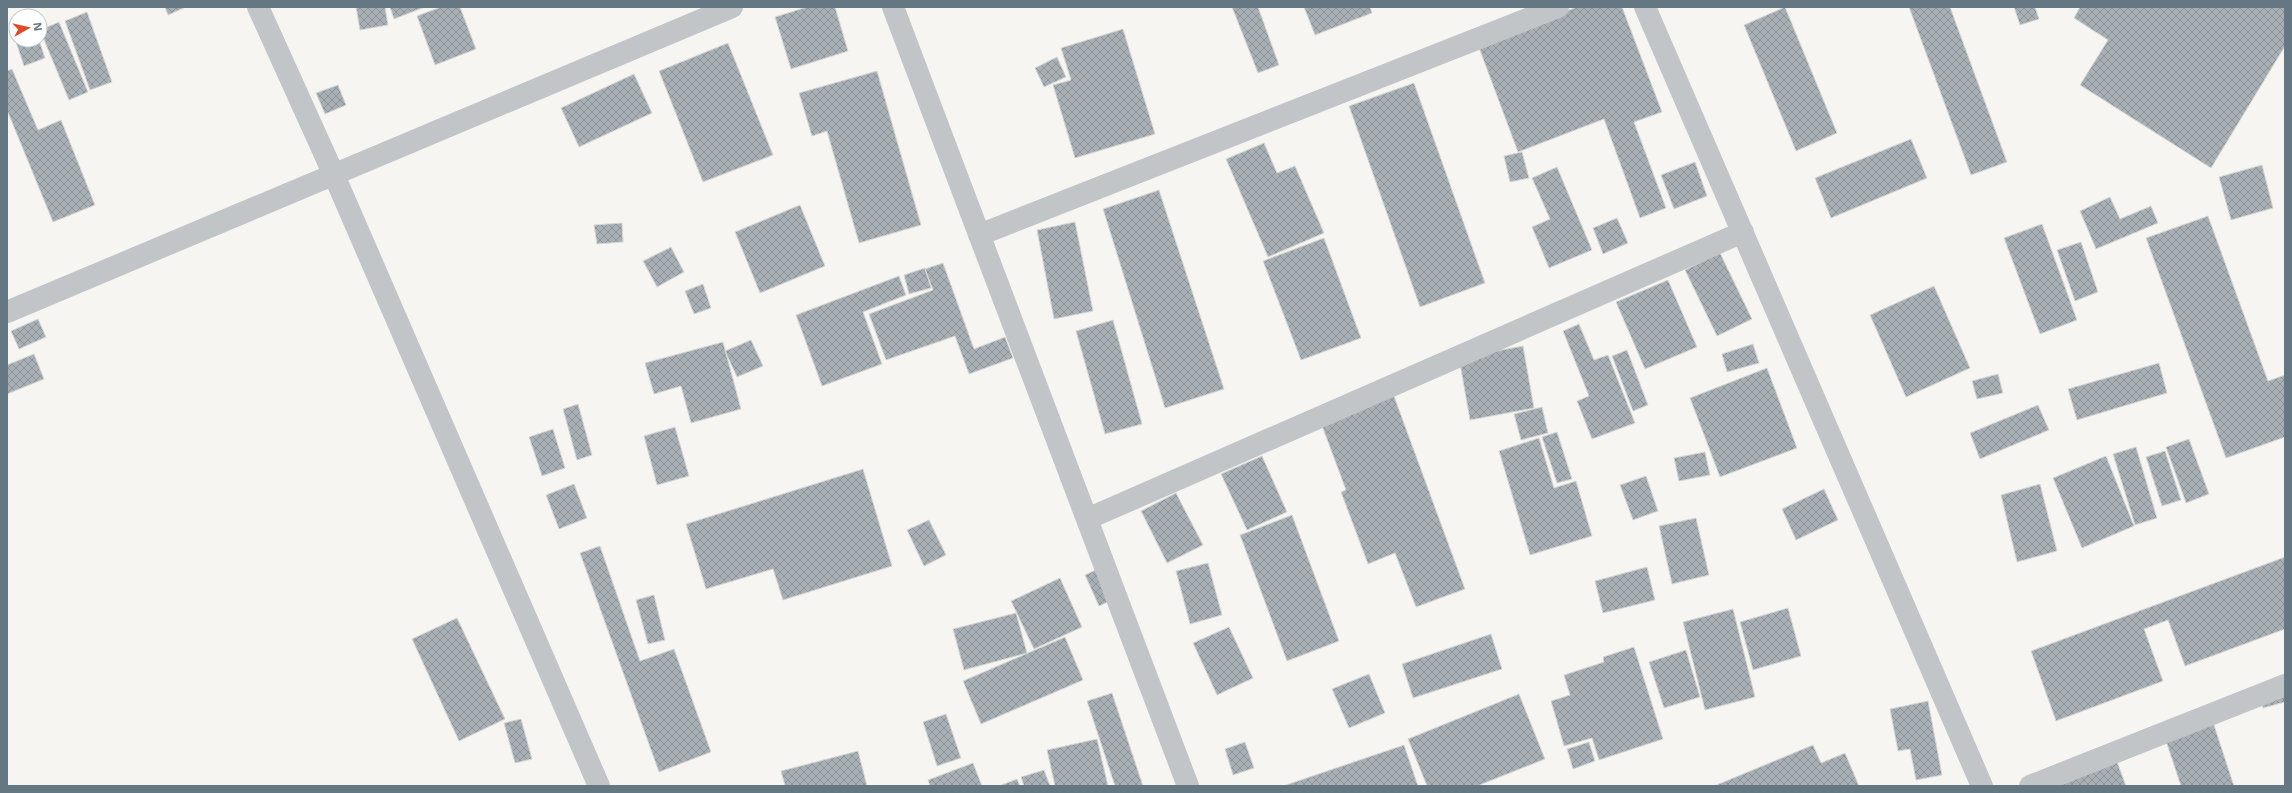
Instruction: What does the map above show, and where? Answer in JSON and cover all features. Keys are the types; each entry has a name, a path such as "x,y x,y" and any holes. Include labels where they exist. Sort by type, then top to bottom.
{"street":[{"path":"258,7 334,175 599,786"},
{"path":"7,312 732,7"},
{"path":"893,7 1188,786"},
{"path":"979,235 1558,7"},
{"path":"1645,7 1982,786"},
{"path":"1087,519 1743,232"},
{"path":"2030,786 2285,685"}],"building":[{"path":"165,7 186,7 168,15"},
{"path":"356,7 385,7 388,25 360,30"},
{"path":"390,7 425,7 394,19"},
{"path":"441,7 460,7 476,49 435,65 417,16"},
{"path":"807,7 835,7 848,51 791,69 775,17"},
{"path":"1232,7 1258,7 1279,65 1258,73"},
{"path":"1304,7 1370,7 1372,13 1315,35"},
{"path":"1577,7 1622,7 1662,112 1634,122 1666,208 1640,218 1604,119 1518,152 1478,45"},
{"path":"1785,7 1837,133 1796,151 1744,25"},
{"path":"1909,7 1950,7 2007,162 1971,175"},
{"path":"2014,7 2035,7 2039,19 2020,25"},
{"path":"2080,7 2285,7 2285,46 2211,168 2080,85 2108,40 2074,18"},
{"path":"87,12 112,82 90,90 65,21"},
{"path":"59,22 88,92 69,100 47,48 48,27"},
{"path":"1123,29 1155,134 1075,158 1053,85 1071,80 1061,48"},
{"path":"728,43 773,155 703,182 659,71"},
{"path":"18,48 42,48 45,58 24,66"},
{"path":"1057,57 1066,77 1044,87 1035,68"},
{"path":"12,69 38,130 61,120 95,205 53,222 7,110 7,71"},
{"path":"877,71 921,225 859,243 827,131 812,136 799,93"},
{"path":"634,74 652,113 579,147 561,108"},
{"path":"1414,83 1485,283 1420,307 1349,106"},
{"path":"338,85 346,105 325,114 316,93"},
{"path":"1911,139 1927,178 1831,218 1815,178"},
{"path":"1264,143 1277,173 1295,166 1324,233 1268,257 1226,159"},
{"path":"1522,152 1529,178 1510,182 1504,156"},
{"path":"1695,162 1707,196 1674,209 1661,175"},
{"path":"2262,165 2273,208 2231,220 2219,177"},
{"path":"1557,167 1592,250 1549,268 1532,227 1550,219 1532,178"},
{"path":"1159,190 1224,389 1165,408 1103,209"},
{"path":"2110,197 2120,219 2151,206 2158,223 2096,249 2080,211"},
{"path":"800,205 825,266 760,293 735,232"},
{"path":"2208,216 2268,381 2285,375 2285,437 2226,458 2146,238"},
{"path":"1617,218 1628,243 1603,254 1593,228"},
{"path":"1075,222 1093,311 1054,319 1037,230"},
{"path":"622,223 623,242 597,244 594,225"},
{"path":"2042,224 2077,320 2040,334 2004,238"},
{"path":"1324,238 1361,338 1301,360 1263,261"},
{"path":"2081,242 2098,292 2075,301 2057,250"},
{"path":"671,247 684,272 657,287 643,261"},
{"path":"1720,253 1752,319 1717,336 1685,270"},
{"path":"943,263 974,349 1005,337 1013,358 969,374 955,336 886,360 869,314 933,290 925,269"},
{"path":"925,268 931,288 909,294 904,275"},
{"path":"899,276 906,295 863,312 882,364 822,386 796,315"},
{"path":"1668,280 1697,347 1645,369 1616,302"},
{"path":"703,284 711,308 694,314 685,291"},
{"path":"1934,286 1970,368 1906,397 1870,315"},
{"path":"38,319 46,337 19,349 11,331"},
{"path":"1113,320 1142,424 1105,434 1076,331"},
{"path":"1579,324 1594,360 1608,355 1635,423 1592,439 1577,401 1589,396 1563,331"},
{"path":"751,340 763,366 737,377 725,351"},
{"path":"723,342 741,409 691,423 681,386 654,394 645,363"},
{"path":"1753,344 1759,363 1727,372 1722,354"},
{"path":"1523,346 1534,408 1470,420 1459,358"},
{"path":"1627,350 1648,405 1633,411 1612,356"},
{"path":"34,354 44,379 7,394 7,365"},
{"path":"2159,363 2167,393 2077,420 2068,389"},
{"path":"1767,368 1797,448 1720,477 1690,398"},
{"path":"1998,374 2003,393 1977,399 1972,381"},
{"path":"1391,388 1465,589 1416,607 1395,553 1368,564 1341,492 1346,490 1318,415"},
{"path":"578,404 592,455 577,460 563,409"},
{"path":"2038,405 2049,430 1980,459 1970,433"},
{"path":"1542,407 1548,433 1521,440 1514,414"},
{"path":"675,427 689,476 657,485 644,436"},
{"path":"553,429 565,468 542,476 529,437"},
{"path":"1557,432 1572,479 1557,483 1542,437"},
{"path":"1539,438 1554,488 1576,481 1592,536 1530,555 1499,451"},
{"path":"2189,439 2209,494 2186,503 2166,447"},
{"path":"2136,447 2157,518 2135,525 2113,454"},
{"path":"2165,451 2181,500 2162,506 2146,457"},
{"path":"1705,452 1710,475 1679,481 1674,458"},
{"path":"1262,456 1287,512 1247,530 1221,474"},
{"path":"2106,456 2134,526 2082,548 2053,478"},
{"path":"863,469 892,566 783,600 773,569 706,589 686,524"},
{"path":"1646,476 1658,511 1633,520 1620,485"},
{"path":"574,484 587,518 559,529 546,495"},
{"path":"2040,484 2057,551 2017,562 2001,495"},
{"path":"1824,489 1838,520 1796,540 1782,509"},
{"path":"1176,493 1203,545 1167,563 1141,511"},
{"path":"1292,515 1339,641 1287,661 1240,535"},
{"path":"1696,518 1709,575 1672,584 1659,526"},
{"path":"929,520 946,555 924,566 907,530"},
{"path":"600,546 640,661 674,649 711,752 659,772 580,553"},
{"path":"2285,557 2285,629 2185,666 2168,620 2144,629 2163,681 2056,721 2031,651"},
{"path":"1208,563 1222,615 1190,624 1176,571"},
{"path":"1647,567 1655,600 1603,613 1595,581"},
{"path":"1098,569 1112,600 1099,606 1085,575"},
{"path":"1060,578 1082,627 1034,649 1011,601"},
{"path":"654,595 665,640 648,644 636,600"},
{"path":"1788,608 1801,656 1753,670 1740,622"},
{"path":"1733,609 1755,697 1705,710 1683,622"},
{"path":"1016,613 1027,653 964,670 953,629"},
{"path":"457,618 505,719 459,741 412,639"},
{"path":"1229,627 1253,678 1217,695 1193,643"},
{"path":"1491,634 1502,669 1413,698 1402,664"},
{"path":"1065,637 1083,680 981,724 963,681"},
{"path":"1634,647 1663,739 1599,760 1592,738 1564,746 1551,701 1570,695 1564,675 1604,662 1603,657"},
{"path":"1686,650 1700,697 1664,708 1649,662"},
{"path":"1369,674 1385,713 1349,728 1332,689"},
{"path":"2285,681 2285,702 2263,708 2258,689"},
{"path":"1112,693 1143,786 1115,786 1087,701"},
{"path":"1519,694 1545,759 1477,786 1427,786 1408,739"},
{"path":"1928,701 1942,775 1916,780 1910,749 1898,751 1890,709"},
{"path":"946,714 961,758 937,766 923,722"},
{"path":"2211,716 2234,786 2181,786 2163,732"},
{"path":"521,719 532,759 515,763 504,723"},
{"path":"1097,739 1108,786 1055,786 1047,750"},
{"path":"1245,742 1254,768 1233,775 1225,749"},
{"path":"1589,742 1595,761 1573,769 1567,749"},
{"path":"1404,745 1418,786 1283,786"},
{"path":"1813,745 1821,763 1845,753 1859,786 1714,786"},
{"path":"858,751 867,786 785,786 781,771"},
{"path":"2116,759 2126,786 2059,786"},
{"path":"973,763 982,786 930,786 928,780"},
{"path":"1044,770 1050,786 1024,786 1021,777"},
{"path":"1017,779 1020,786 999,786"}]}
